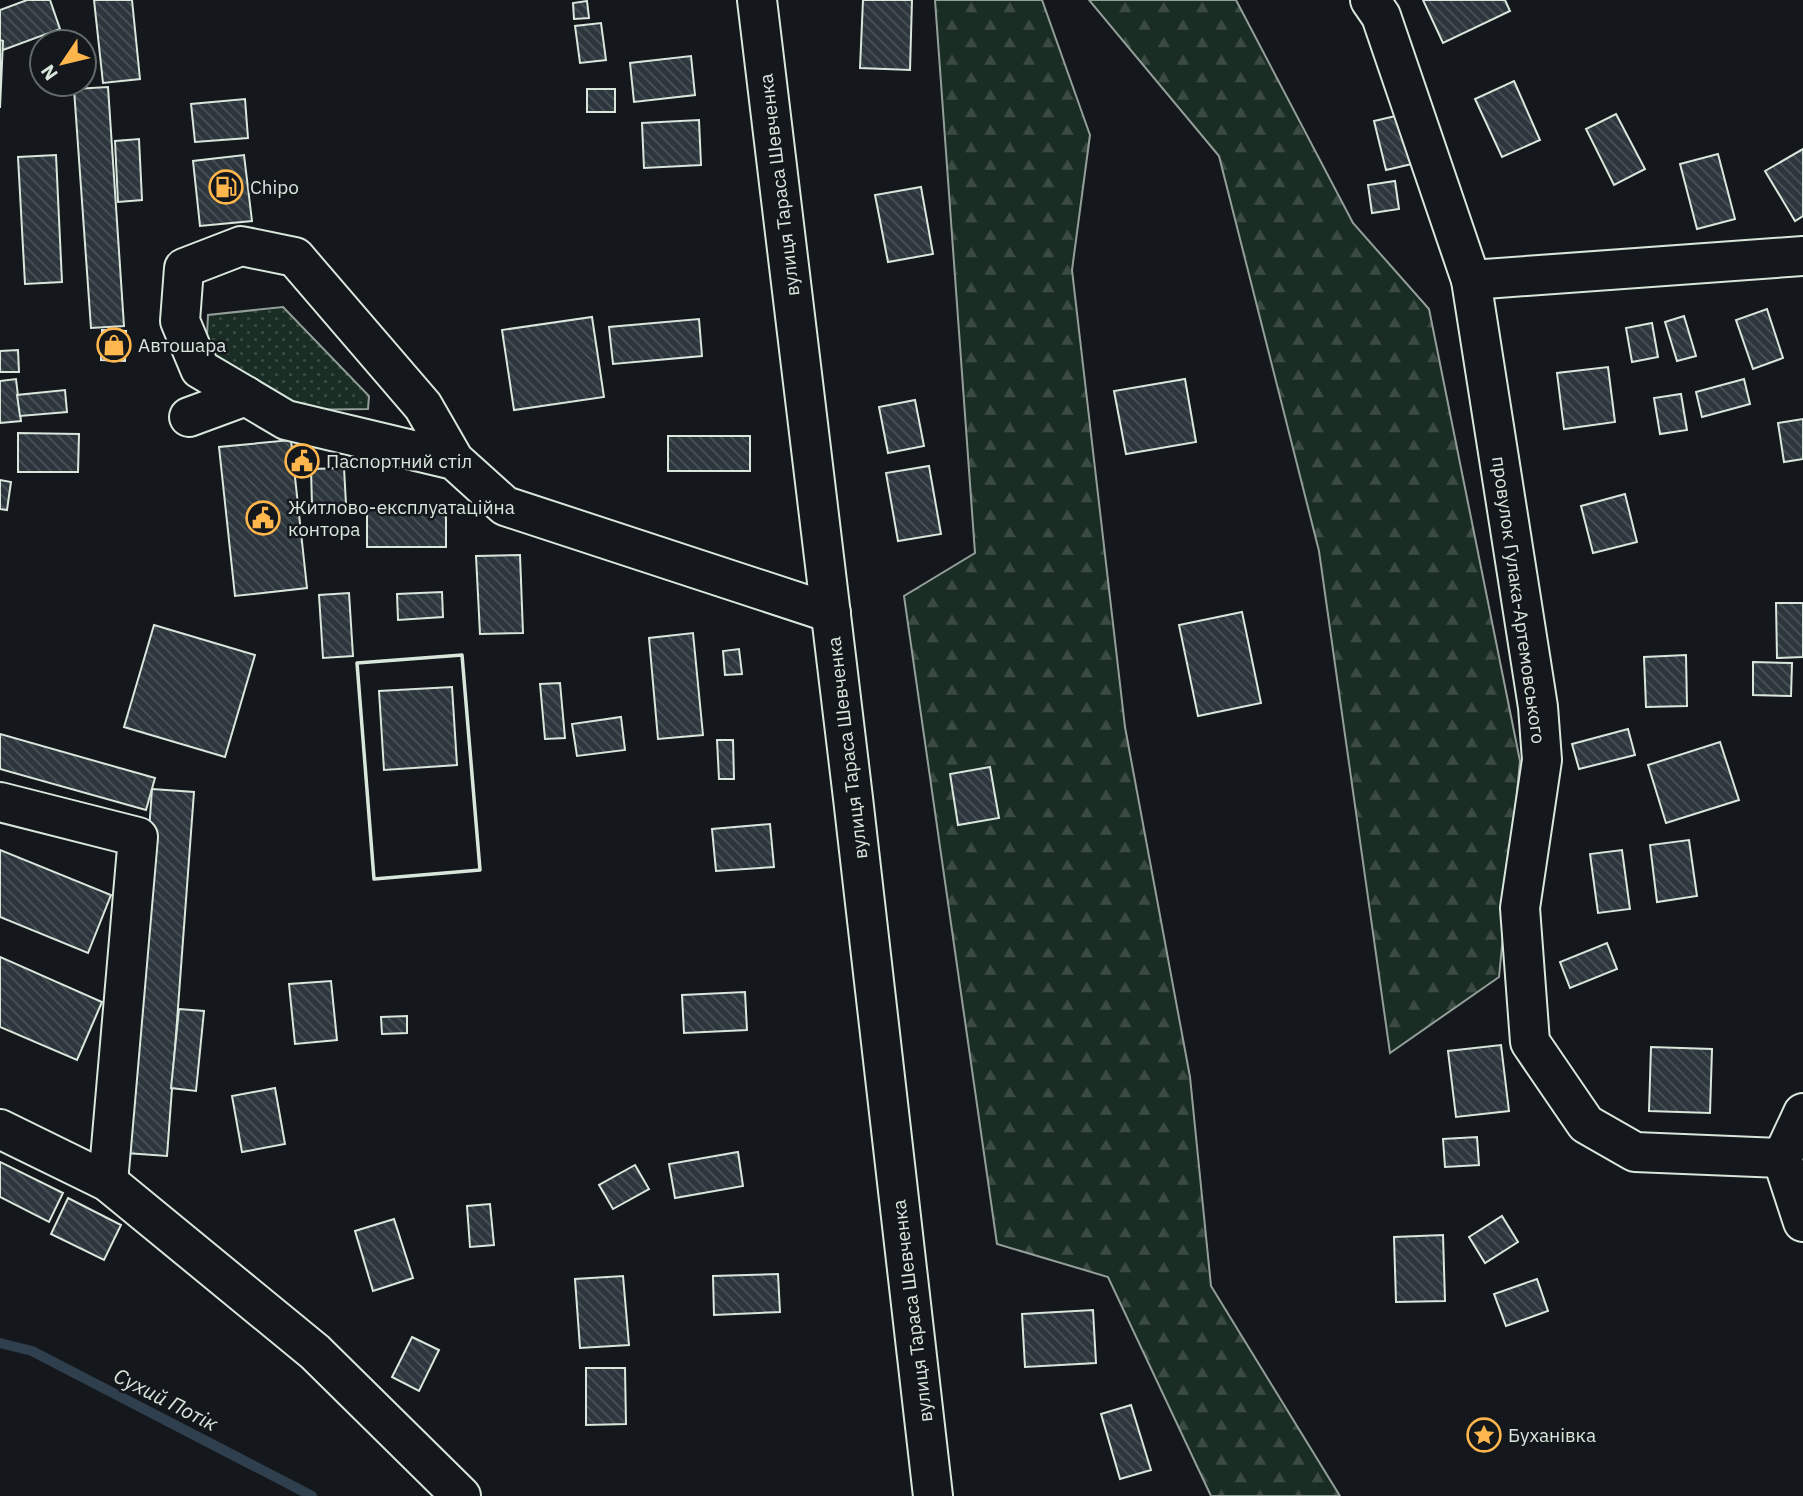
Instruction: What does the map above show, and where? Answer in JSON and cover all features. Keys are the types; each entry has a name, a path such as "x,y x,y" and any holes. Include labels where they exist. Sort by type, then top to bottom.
{"street":[{"name":"вулиця Тараса Шевченка","path":"757,0 933,1496"},
{"name":"провулок Гулака-Артемовського","path":"1370,0 1381,16 1471,280 1539,720 1542,760 1520,908 1530,1042 1586,1124 1635,1152 1782,1158"},
{"path":"454,460 286,420 200,369 180,321 184,268 241,246 295,257 423,407 454,460 505,506 831,613"},
{"path":"1471,280 1803,256"},
{"path":"190,417 246,396"},
{"path":"0,802 138,837 107,1182"},
{"path":"1803,1114 1782,1158 1803,1222"},
{"path":"0,1129 107,1182 315,1352 461,1496"}],"green space":[{"path":"935,0 1042,0 1090,135 1072,270 1125,727 1190,1077 1211,1286 1340,1496 1211,1496 1108,1277 997,1244 904,596 975,553"},
{"path":"1089,0 1236,0 1353,223 1429,309 1520,761 1499,977 1390,1053 1319,551 1219,156"},
{"path":"283,307 369,396 368,409 293,410 206,356 208,315"}],"building":[{"path":"27,0 50,0 60,28 28,28 28,41 3,50 0,43 0,10"},
{"path":"94,0 132,0 140,79 103,83"},
{"path":"863,0 912,0 910,70 860,68"},
{"path":"1423,0 1505,0 1510,11 1443,43"},
{"path":"587,1 589,18 574,19 573,3"},
{"path":"601,23 606,60 580,63 575,26"},
{"path":"0,40 3,41 0,108"},
{"path":"691,56 695,95 634,102 630,63"},
{"path":"1514,81 1540,140 1502,157 1475,99"},
{"path":"108,87 124,326 91,328 75,98 98,98 98,88"},
{"path":"587,89 615,89 615,112 587,112"},
{"path":"245,99 248,138 195,142 191,104"},
{"path":"1616,114 1645,169 1614,185 1586,129"},
{"path":"1400,115 1412,164 1386,170 1374,121"},
{"path":"699,120 701,165 644,168 642,123"},
{"path":"139,139 142,200 118,202 115,141"},
{"path":"1803,149 1803,216 1795,221 1765,171"},
{"path":"1718,154 1735,219 1697,229 1680,164"},
{"path":"56,155 62,282 25,284 18,157"},
{"path":"244,155 252,221 200,226 193,161"},
{"path":"1395,181 1399,209 1372,213 1368,185"},
{"path":"921,187 933,254 888,262 875,195"},
{"path":"1767,309 1783,358 1753,369 1736,320"},
{"path":"1684,316 1696,356 1677,361 1665,322"},
{"path":"592,317 604,397 514,410 502,330"},
{"path":"699,319 702,356 613,364 609,327"},
{"path":"1652,323 1658,357 1632,362 1626,328"},
{"name":"Автошара","path":"102,330 126,331 125,361 101,360"},
{"path":"18,350 19,372 0,372 0,351"},
{"path":"1608,367 1615,422 1564,429 1557,373"},
{"path":"16,379 21,421 0,423 0,381"},
{"path":"1185,379 1196,442 1126,454 1114,391"},
{"path":"1744,379 1750,404 1702,417 1696,392"},
{"path":"65,390 67,412 20,416 17,395"},
{"path":"1681,394 1687,430 1660,434 1654,398"},
{"path":"915,400 924,446 888,453 879,407"},
{"path":"1803,419 1803,459 1784,462 1778,423"},
{"path":"18,433 79,434 78,472 18,472"},
{"path":"668,436 750,436 750,471 668,471"},
{"name":"Житлово-експлуатаційна контора","path":"291,440 307,588 235,596 219,447"},
{"path":"929,466 941,534 898,541 886,473"},
{"path":"344,468 346,504 312,506 311,469"},
{"path":"0,480 11,482 7,510 0,509"},
{"path":"1625,494 1637,542 1593,553 1581,506"},
{"path":"367,506 446,506 446,547 367,547"},
{"path":"520,555 523,633 480,634 476,556"},
{"path":"442,592 443,617 398,620 397,594"},
{"path":"349,593 353,656 323,658 319,595"},
{"path":"1776,603 1803,603 1803,657 1777,658"},
{"path":"1242,612 1261,703 1198,716 1179,625"},
{"path":"154,625 255,655 225,757 124,727"},
{"path":"693,633 703,735 658,739 649,638"},
{"path":"739,649 742,674 725,675 723,651"},
{"path":"1686,655 1687,706 1646,707 1644,657"},
{"path":"1753,662 1792,663 1791,696 1753,695"},
{"path":"560,683 565,738 545,739 540,684"},
{"path":"452,687 457,765 384,770 379,691"},
{"path":"621,717 625,750 577,756 572,724"},
{"path":"1628,729 1635,755 1579,769 1572,744"},
{"path":"0,734 155,778 146,810 0,769"},
{"path":"717,740 733,740 734,779 719,779"},
{"path":"1720,742 1739,800 1666,823 1648,765"},
{"path":"990,767 999,818 958,825 950,774"},
{"path":"152,789 194,792 167,1156 126,1153"},
{"path":"770,824 774,867 716,871 712,829"},
{"path":"1689,840 1697,896 1657,902 1650,845"},
{"path":"0,850 111,895 88,953 0,917"},
{"path":"1622,850 1630,909 1598,913 1590,854"},
{"path":"1607,943 1617,969 1570,988 1560,962"},
{"path":"0,957 102,1002 77,1060 0,1027"},
{"path":"331,981 337,1040 295,1044 289,984"},
{"path":"745,992 747,1030 684,1033 682,995"},
{"path":"179,1009 204,1011 196,1091 171,1088"},
{"path":"407,1016 407,1033 382,1034 381,1017"},
{"path":"1501,1045 1509,1111 1456,1117 1448,1051"},
{"path":"1651,1047 1712,1049 1710,1113 1649,1111"},
{"path":"275,1088 285,1144 242,1152 232,1096"},
{"path":"1477,1137 1479,1165 1445,1167 1443,1139"},
{"path":"738,1152 743,1186 675,1198 669,1164"},
{"path":"0,1162 63,1193 49,1222 0,1197"},
{"path":"635,1165 649,1189 613,1209 599,1185"},
{"path":"68,1198 121,1225 104,1260 51,1234"},
{"path":"490,1204 494,1245 470,1247 467,1206"},
{"path":"1502,1216 1518,1242 1485,1263 1469,1237"},
{"path":"394,1219 413,1278 373,1291 355,1231"},
{"path":"1443,1235 1445,1301 1396,1302 1394,1237"},
{"path":"778,1274 780,1312 714,1315 713,1276"},
{"path":"623,1276 629,1345 580,1348 575,1279"},
{"path":"1537,1279 1548,1311 1506,1326 1494,1294"},
{"path":"1093,1310 1096,1363 1025,1367 1022,1314"},
{"path":"412,1337 439,1350 419,1391 392,1377"},
{"path":"586,1368 625,1368 626,1424 586,1425"},
{"path":"1131,1405 1151,1470 1120,1479 1101,1414"}],"waterway":[{"name":"Сухий Потік","path":"0,1343 32,1351 312,1496"}],"wall":[{"path":"462,655 480,870 374,879 357,663 462,655"}],"place":[{"name":"Chipo","path":"226,187"},
{"name":"Автошара","path":"114,345"},
{"name":"Паспортний стіл","path":"302,461"},
{"name":"Житлово-експлуатаційна контора","path":"263,518"},
{"name":"Буханівка","path":"1484,1435"}]}
